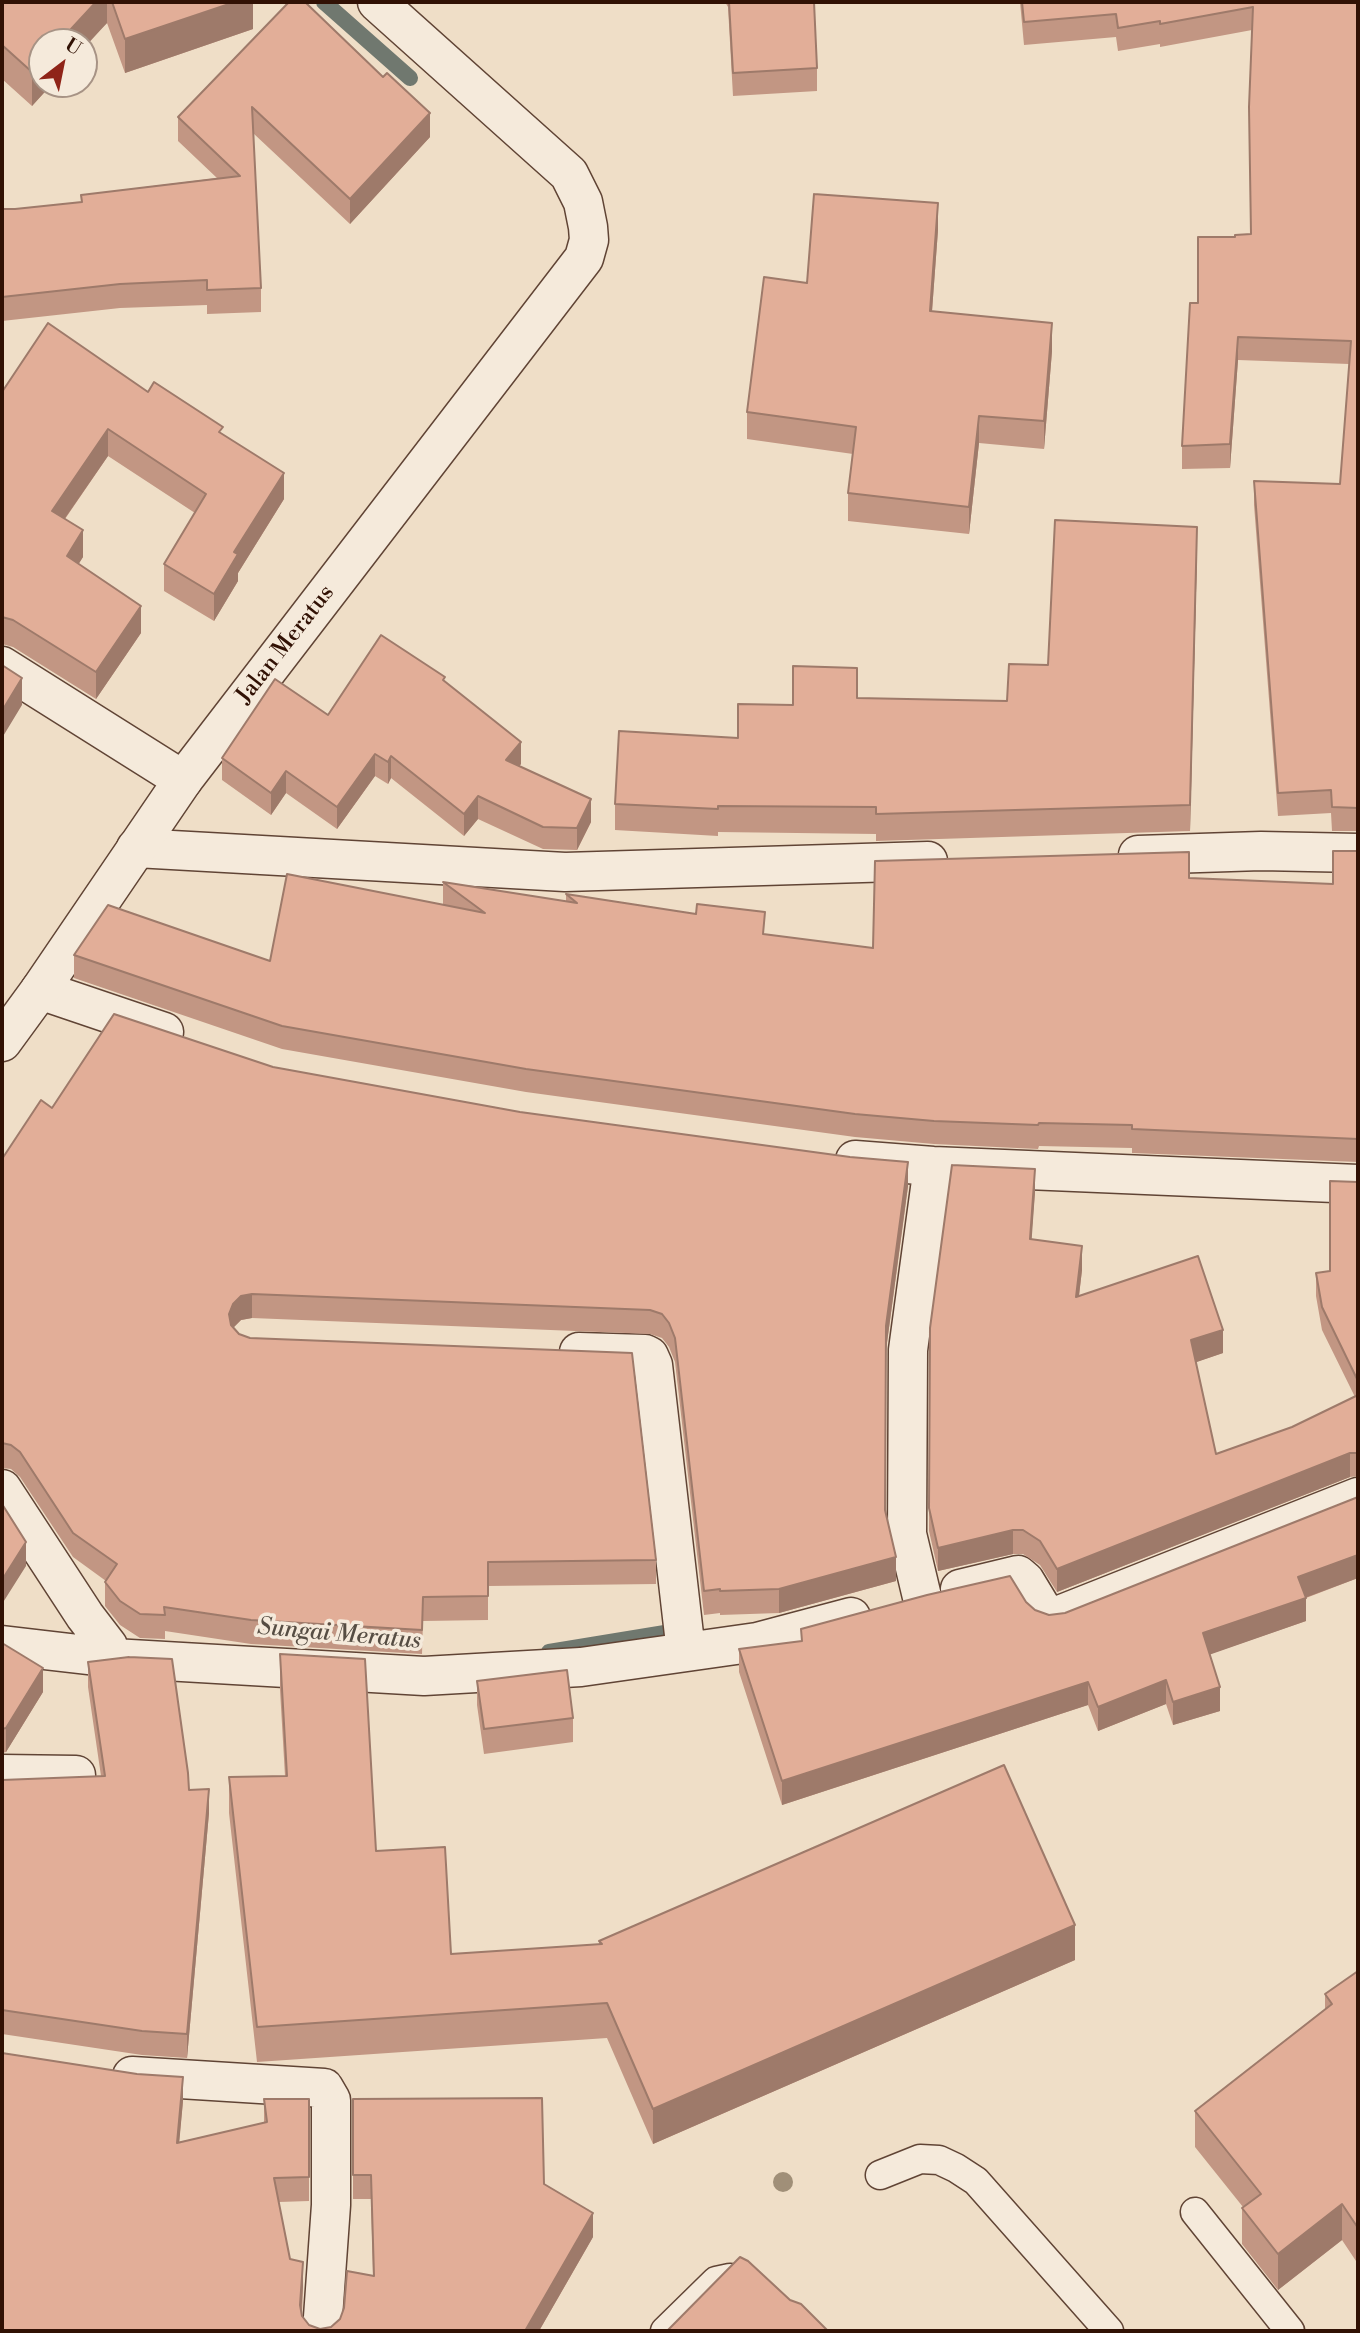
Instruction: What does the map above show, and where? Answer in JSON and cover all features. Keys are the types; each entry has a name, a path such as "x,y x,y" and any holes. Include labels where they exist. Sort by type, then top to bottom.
{"street":[{"name":"Jalan Meratus","path":"2,1042 183,780 584,258 589,240 588,228 583,202 569,174 377,2"},
{"path":"2,666 183,780"},
{"path":"136,848 565,872 969,860"},
{"path":"1108,856 1261,851 1358,853"},
{"path":"40,990 198,1043"},
{"path":"826,1156 933,1166 1358,1184"},
{"path":"922,1597 907,1534 908,1350 933,1166"},
{"path":"550,1351 645,1354 652,1361 686,1652"},
{"path":"2,1489 111,1652"},
{"path":"2,1645 424,1676 581,1667 757,1642 922,1597 1018,1575 1025,1581 1045,1614 1057,1616 1358,1497"},
{"path":"2,1774 76,1775"},
{"path":"103,2071 140,2077 324,2088 331,2100 331,2205 322,2331"}],"lane":[{"path":"880,2175 920,2159 939,2160 976,2181 1109,2331"},
{"path":"1195,2212 1290,2331"},
{"path":"665,2331 716,2281 730,2278 757,2290 802,2331"}],"building":[{"path":"2,2 96,2 72,28 28,28 28,68 2,45"},
{"path":"112,2 235,2 125,39"},
{"path":"289,2 305,2 383,77 387,73 430,113 350,199 252,107 261,288 207,290 207,280 120,284 2,297 2,209 82,202 81,195 240,176 178,117"},
{"path":"729,2 814,2 817,68 733,73"},
{"path":"1022,2 1358,2 1358,808 1332,807 1331,790 1278,793 1254,481 1340,484 1351,341 1238,337 1230,444 1182,446 1190,303 1198,303 1198,237 1251,234 1249,107 1253,7 1160,24 1160,21 1118,28 1116,14 1024,22"},
{"path":"814,194 938,203 930,311 1052,323 1044,421 979,416 969,507 848,493 856,427 747,412 764,277 807,283"},
{"path":"48,323 148,392 154,382 223,427 219,432 284,473 234,552 238,554 214,594 164,564 206,494 108,429 52,511 83,530 67,556 141,606 96,672 13,620 2,617 2,392"},
{"path":"1055,520 1197,527 1190,805 876,814 876,807 718,806 718,809 615,804 619,731 738,738 738,704 793,705 793,666 857,668 857,698 1007,701 1009,664 1048,665"},
{"path":"381,635 445,677 443,680 521,742 506,760 591,799 577,828 543,827 478,796 464,814 391,756 388,762 375,754 337,807 286,771 271,793 222,758 275,679 328,715"},
{"path":"2,665 22,678 2,711"},
{"path":"1333,851 1358,851 1358,1139 1132,1129 1132,1125 934,1121 855,1114 526,1069 282,1026 74,955 108,905 270,961 287,874 485,913 443,882 577,903 566,894 696,914 697,904 765,912 763,934 873,948 875,861 1189,852 1189,878 1333,884"},
{"path":"114,1014 273,1067 520,1112 850,1157 908,1162 886,1326 885,1510 896,1557 779,1589 704,1591 675,1338 662,1314 650,1310 252,1294 241,1296 233,1304 229,1314 231,1325 239,1334 250,1338 632,1353 656,1560 488,1562 488,1596 423,1597 422,1630 251,1620 164,1607 165,1615 140,1614 120,1601 105,1582 117,1564 73,1533 20,1452 11,1445 2,1443 2,1159 41,1100 52,1108"},
{"path":"952,1165 1035,1169 1030,1239 1082,1246 1076,1297 1198,1256 1223,1330 1191,1340 1216,1454 1292,1427 1358,1395 1358,1453 1350,1453 1057,1569 1040,1541 1023,1530 938,1548 929,1508 930,1328"},
{"path":"1330,1181 1358,1182 1358,1381 1322,1307 1316,1273 1330,1271"},
{"path":"1358,1497 1358,1555 1298,1577 1306,1598 1203,1633 1220,1687 1173,1702 1166,1680 1098,1707 1088,1682 782,1781 739,1649 802,1641 801,1629 1010,1576 1026,1602 1035,1610 1049,1615 1065,1613"},
{"path":"2,1504 26,1542 2,1580"},
{"path":"2,1643 43,1668 6,1728 2,1729"},
{"path":"280,1654 365,1659 376,1851 445,1847 451,1954 602,1944 599,1941 1004,1765 1075,1925 653,2109 607,2003 257,2027 229,1777 287,1776"},
{"path":"129,1657 172,1659 189,1790 209,1789 187,2034 142,2031 2,2010 2,1780 105,1776 88,1662"},
{"path":"567,1670 573,1718 484,1729 477,1681"},
{"path":"1358,1971 1358,2228 1342,2204 1278,2254 1242,2208 1261,2194 1195,2111 1332,2004 1325,1994"},
{"path":"2,2053 137,2074 183,2077 177,2143 267,2122 264,2099 309,2099 309,2177 274,2178 290,2259 303,2262 300,2305 302,2316 309,2325 320,2329 331,2327 340,2319 344,2308 347,2271 374,2276 371,2175 353,2175 353,2099 542,2098 544,2184 593,2213 525,2331 2,2331"},
{"path":"740,2257 748,2261 790,2300 801,2304 828,2331 667,2331"}],"waterway":[{"path":"324,2 410,78"},
{"name":"Sungai Meratus","path":"549,1652 671,1632"}]}
